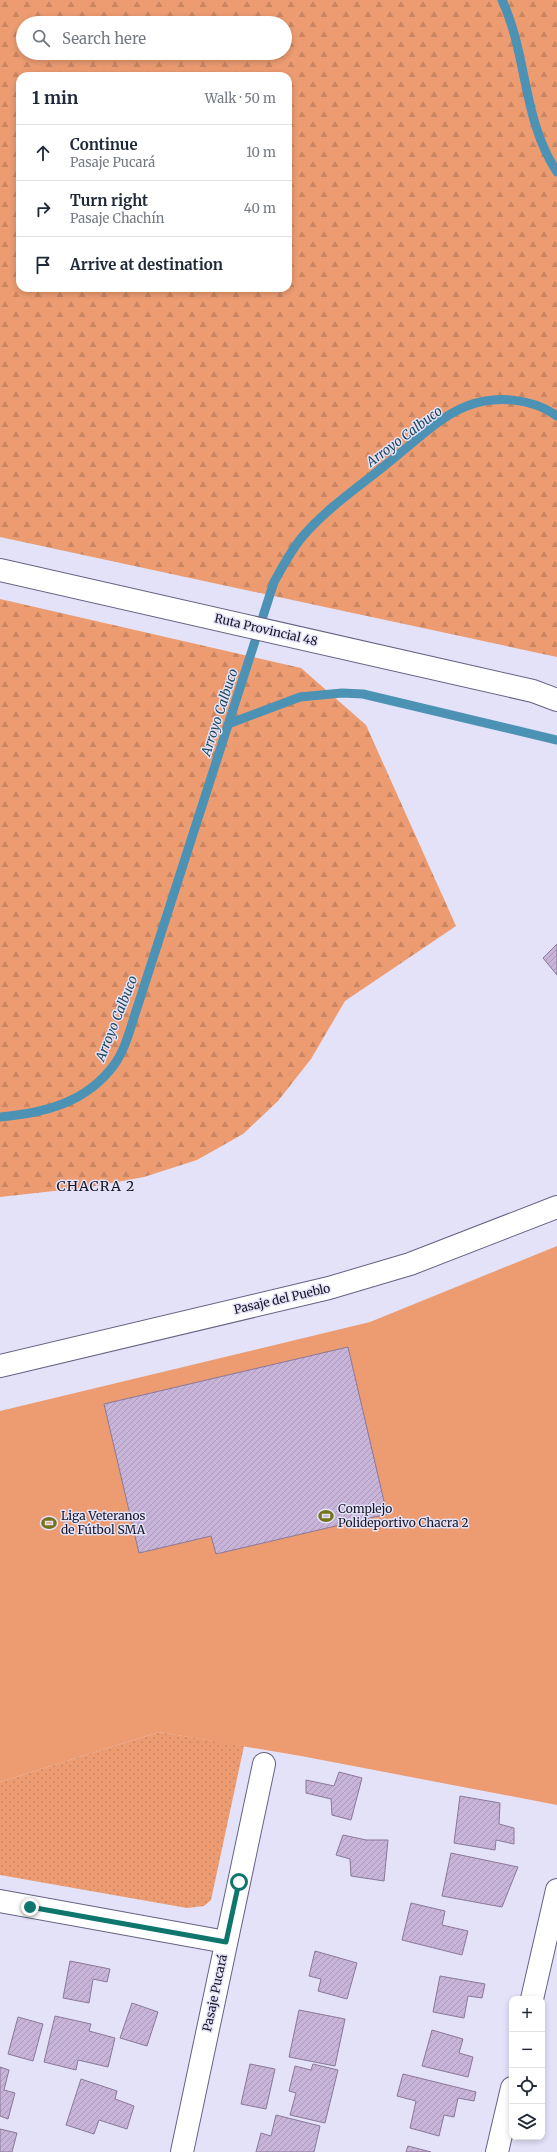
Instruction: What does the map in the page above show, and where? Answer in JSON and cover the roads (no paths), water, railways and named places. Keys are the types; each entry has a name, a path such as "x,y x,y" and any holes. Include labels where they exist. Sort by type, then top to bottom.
{"street":[{"name":"Ruta Provincial 48","path":"0,570 533,691 557,700"},
{"name":"Ruta Provincial 48","path":"533,691 557,692"},
{"name":"Pasaje del Pueblo","path":"0,1366 329,1288 410,1264 557,1207"},
{"name":"Pasaje Pucará","path":"182,2152 264,1764"},
{"path":"533,1996 557,1890"},
{"path":"0,1901 226,1942"},
{"path":"498,2152 509,2102"}],"waterway":[{"path":"502,0 517,43 537,131 557,172"},
{"name":"Arroyo Calbuco","path":"0,1117 32,1113 48,1109 77,1097 91,1089 103,1078 114,1065 122,1052 274,582 287,558 299,541 322,516 426,432 446,417 467,406 489,400 513,400 536,405 557,416"},
{"path":"228,724 300,697 342,693 363,694 557,740"}],"place":[{"name":"Complejo Polideportivo Chacra 2","path":"326,1516"},
{"name":"Liga Veteranos de Fútbol SMA","path":"49,1523"}],"district":[{"name":"CHACRA 2","path":"96,1186"}]}
